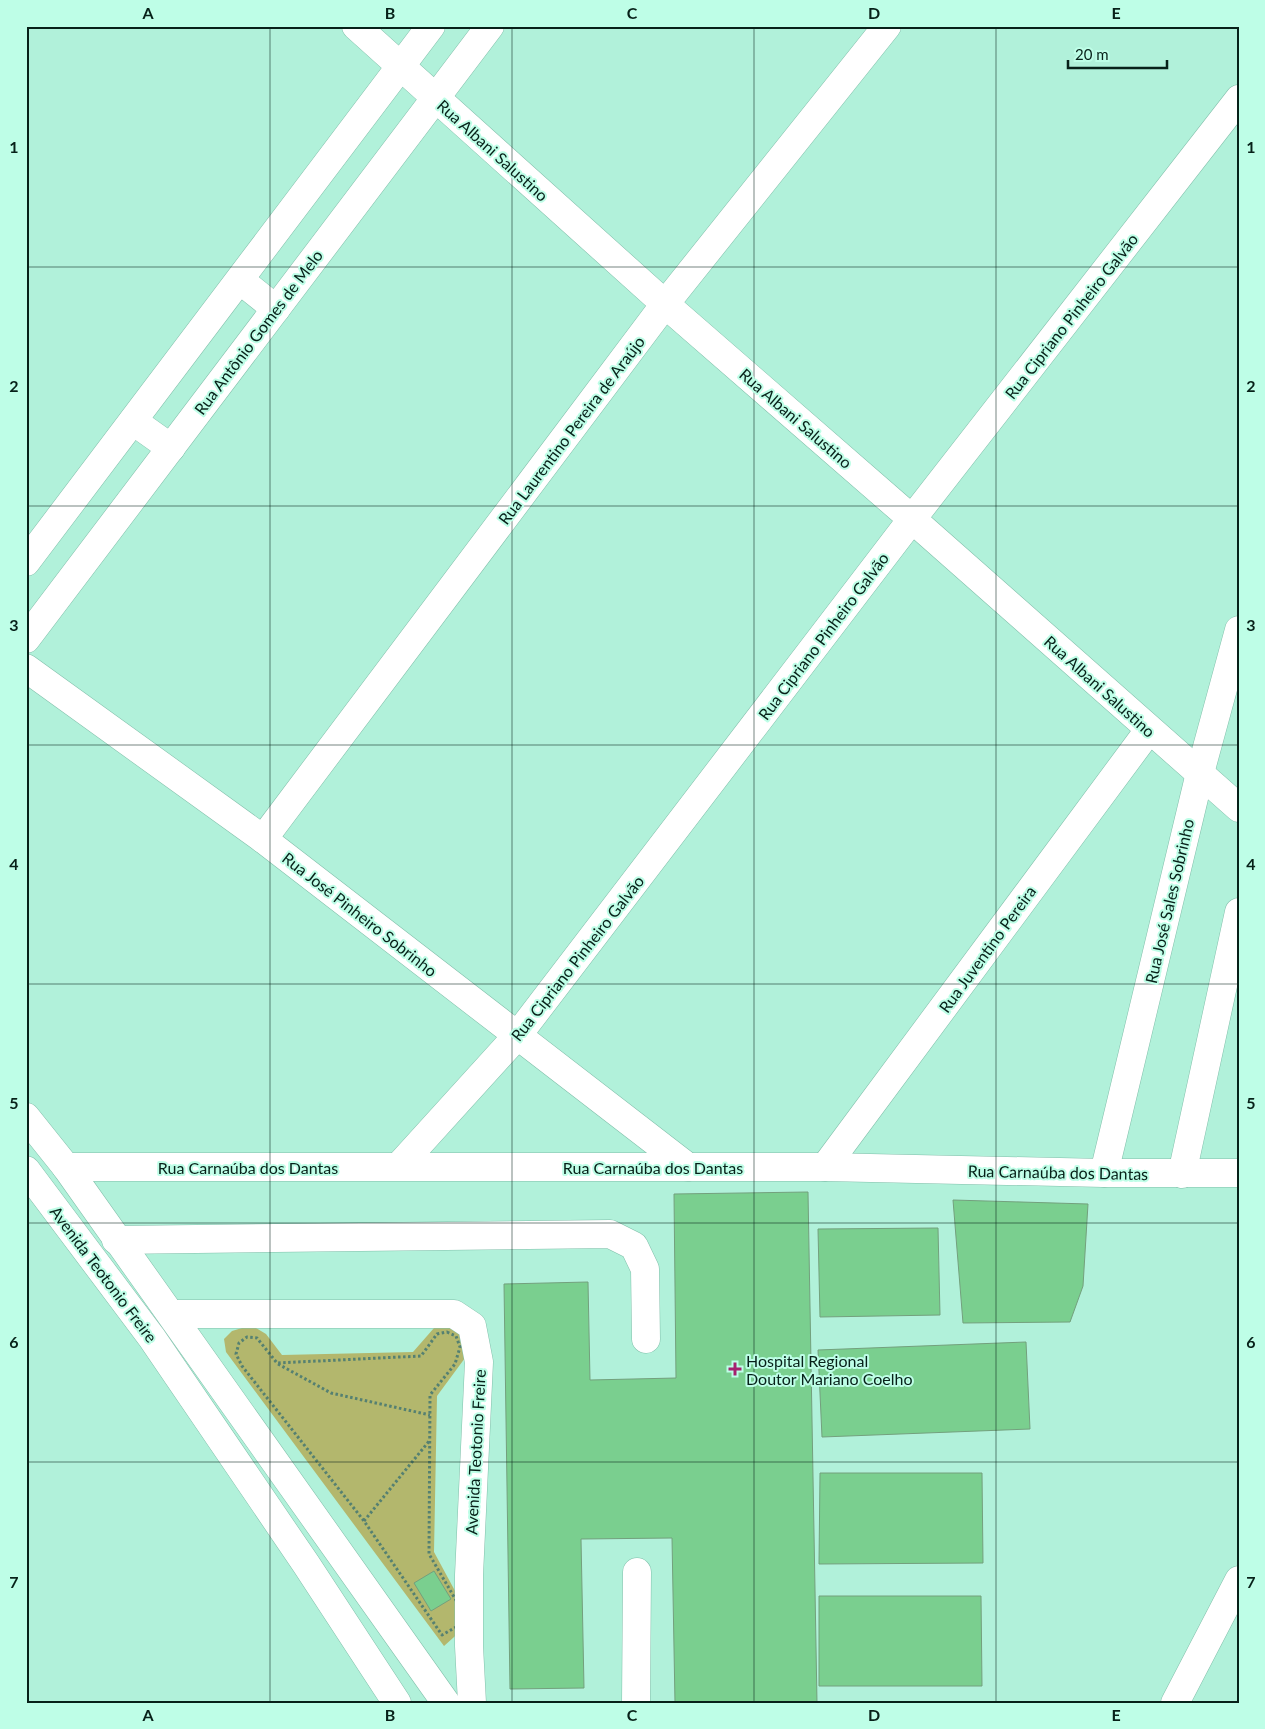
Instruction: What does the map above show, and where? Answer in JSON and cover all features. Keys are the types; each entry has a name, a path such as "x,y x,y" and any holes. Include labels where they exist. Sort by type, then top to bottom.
{"street":[{"name":"Rua Albani Salustino","path":"356,26 665,304 1239,808"},
{"path":"26,562 431,26"},
{"name":"Rua Antônio Gomes de Melo","path":"26,639 490,26"},
{"name":"Rua Laurentino Pereira de Araújo","path":"263,840 665,304 887,26"},
{"name":"Rua Cipriano Pinheiro Galvão","path":"399,1166 517,1036 912,519 1239,99"},
{"path":"240,280 276,309"},
{"path":"133,421 171,448"},
{"name":"Rua José Sales Sobrinho","path":"1104,1174 1200,773 1239,630"},
{"name":"Rua José Pinheiro Sobrinho","path":"26,668 263,840 688,1167"},
{"name":"Rua Juventino Pereira","path":"825,1167 1148,730"},
{"path":"1182,1174 1239,912"},
{"name":"Avenida Teotonio Freire","path":"26,1117 66,1168 171,1314 446,1703"},
{"name":"Rua Carnaúba dos Dantas","path":"66,1168 399,1166 825,1167 1104,1174 1239,1173"},
{"name":"Avenida Teotonio Freire","path":"26,1170 152,1338 306,1564 397,1703"},
{"path":"116,1240 610,1234 634,1246 645,1269 646,1339"},
{"name":"Avenida Teotonio Freire","path":"171,1314 454,1314 472,1326 479,1362 469,1575 469,1646 472,1703"},
{"path":"636,1703 637,1572"},
{"path":"1175,1703 1239,1580"}],"path":[{"path":"277,1363 421,1356 437,1334 447,1332 456,1336 460,1347 454,1364 430,1395 430,1415 430,1440 429,1554 458,1602 460,1614 458,1626 442,1635 364,1521 242,1366 236,1354 239,1343 247,1337 258,1338 277,1363 331,1393 430,1415"},
{"path":"364,1521 430,1440"}],"green space":[{"path":"447,1326 463,1335 465,1358 437,1396 434,1552 461,1602 463,1629 444,1646 226,1352 224,1339 232,1331 242,1328 256,1328 266,1334 282,1355 413,1352 434,1328"}],"building":[{"path":"808,1192 817,1703 675,1703 672,1538 581,1539 584,1688 510,1689 504,1284 588,1282 590,1380 676,1378 674,1194"},
{"path":"953,1200 1088,1204 1083,1286 1070,1322 963,1323"},
{"path":"938,1228 940,1315 820,1317 818,1229"},
{"path":"1026,1342 1030,1429 822,1437 818,1350"},
{"path":"820,1473 982,1473 983,1563 819,1564"},
{"path":"434,1571 451,1599 431,1611 414,1583"},
{"path":"819,1596 981,1596 982,1686 819,1686"}],"place":[{"name":"Hospital Regional Doutor Mariano Coelho","path":"735,1369"}]}
